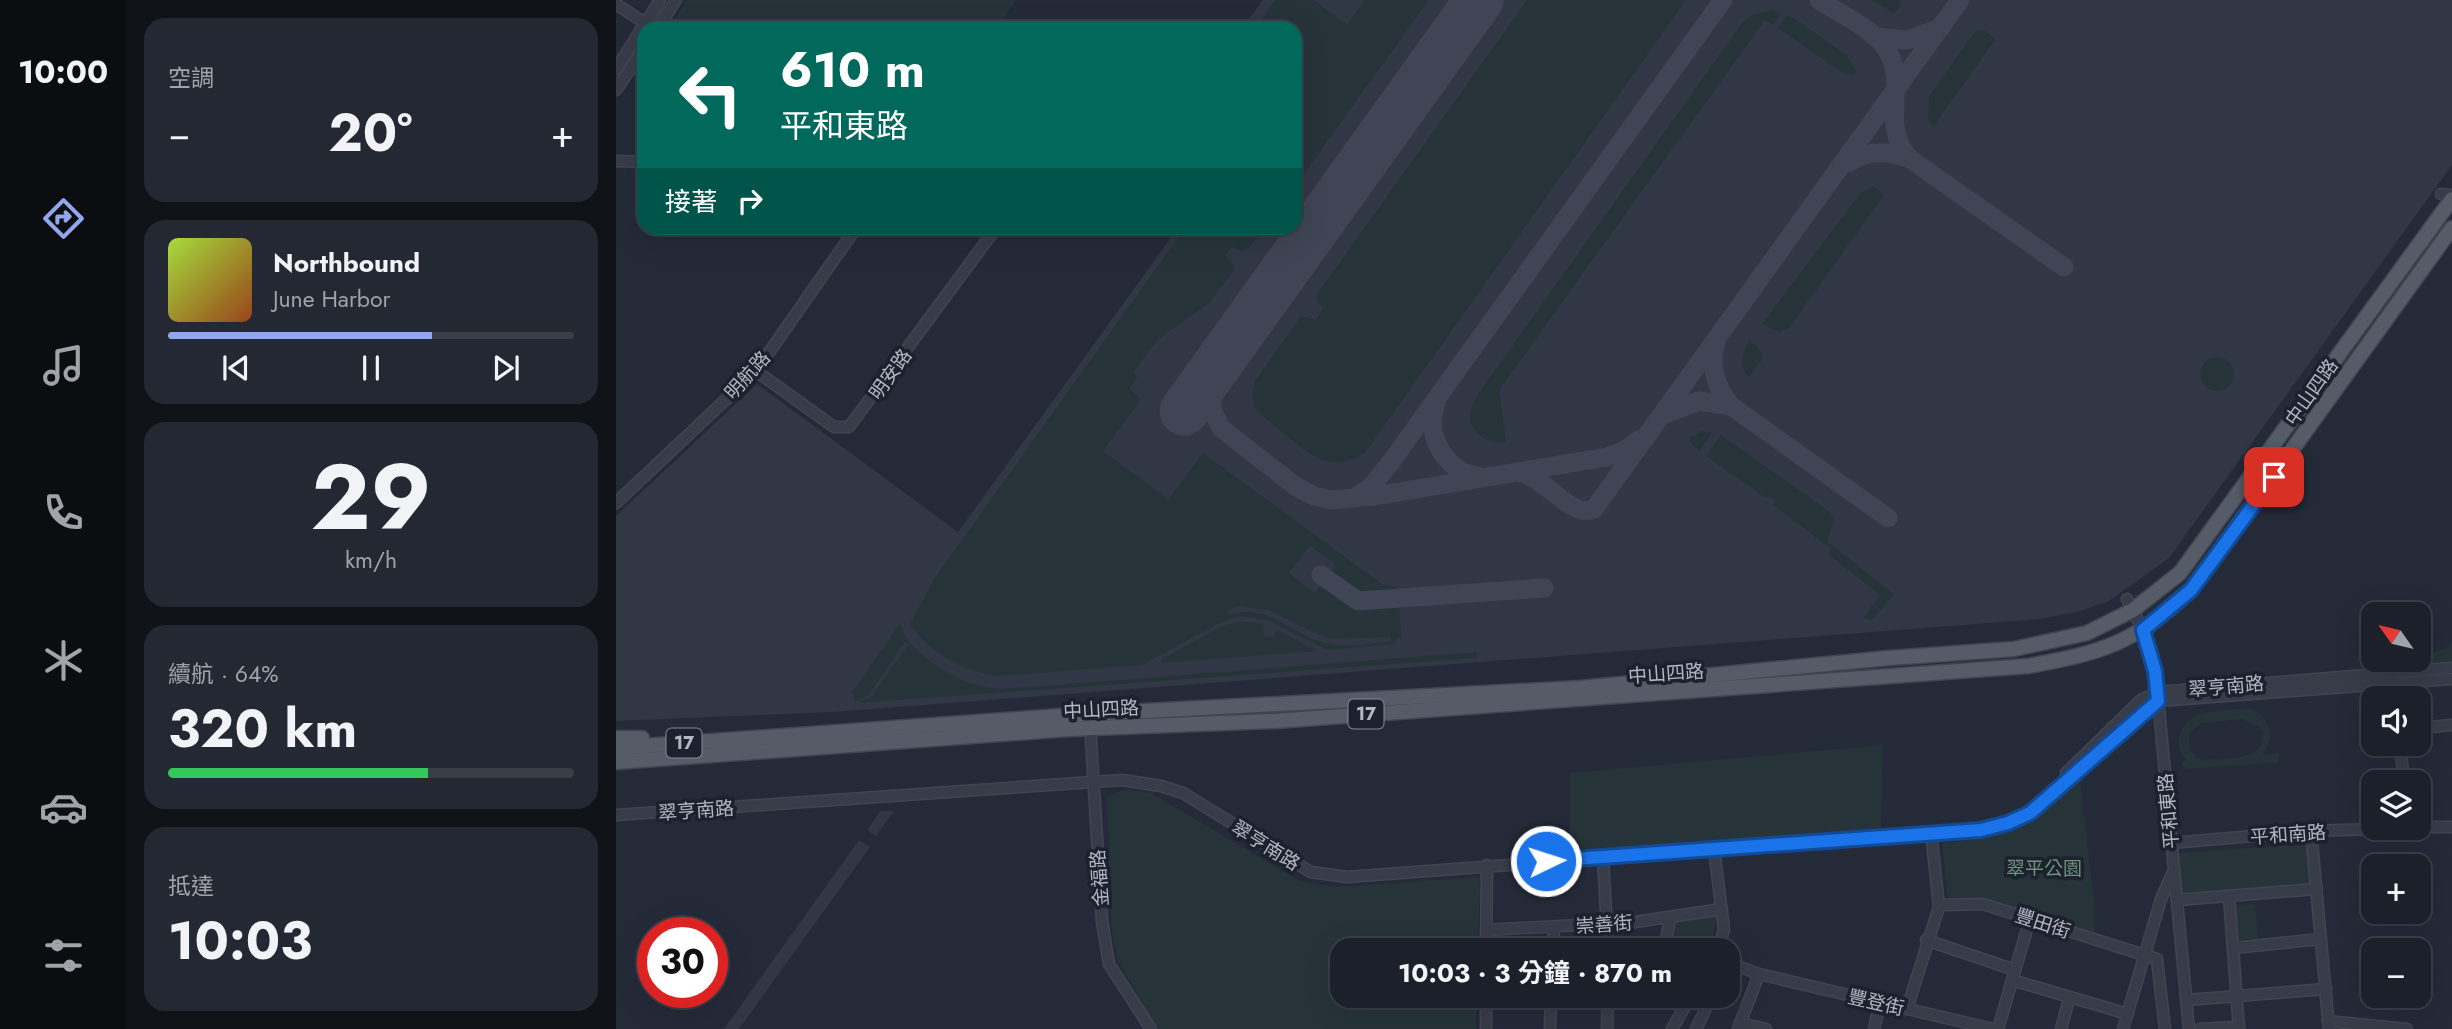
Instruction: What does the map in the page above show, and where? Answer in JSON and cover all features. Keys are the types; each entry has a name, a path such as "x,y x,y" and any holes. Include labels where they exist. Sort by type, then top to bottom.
{"main road":[{"name":"中山四路","path":"616,748 1089,713 1580,688 1889,658 2014,649 2087,633 2130,604 2162,589 2195,555 2446,202"},
{"name":"中山四路","path":"616,762 1090,729 1289,720 2028,666 2090,655 2143,630 2174,607 2210,568 2452,228"},
{"name":"中山四路","path":"616,738 752,738"},
{"name":"中山四路","path":"616,772 677,757"}],"street":[{"path":"651,21 660,0"},
{"path":"662,21 676,0"},
{"path":"616,5 641,21"},
{"path":"616,69 637,42"},
{"path":"616,90 637,59"},
{"path":"616,161 637,162"},
{"name":"明航路","path":"616,503 755,370 851,235"},
{"name":"明安路","path":"755,370 834,427 849,428 991,235"},
{"name":"平和東路","path":"2130,604 2143,630 2158,696 2189,1029"},
{"name":"翠亨南路","path":"616,815 1122,780 1161,786 1183,793 1311,873 1348,877 1981,830 2008,823 2059,780 2141,700 2158,696 2452,668"},
{"name":"翠亨南路","path":"2158,696 2452,678"},
{"path":"2393,682 2394,686"},
{"name":"金福路","path":"1089,713 1102,921 1109,964 1151,1029"},
{"path":"2431,727 2452,725"},
{"path":"2431,828 2452,827"},
{"name":"平和南路","path":"2171,843 2361,829"},
{"path":"2312,831 2329,1025 2407,1029"},
{"path":"1907,1009 1926,940 1939,905 1931,832"},
{"path":"1714,849 1724,930 1722,938"},
{"path":"1602,857 1608,938"},
{"path":"1486,938 1487,865"},
{"path":"2123,1029 2161,900 2174,870"},
{"path":"2176,900 2317,889"},
{"path":"2200,1029 2239,1028 2229,896"},
{"name":"豐田街","path":"1939,905 1983,904 2144,956"},
{"name":"崇善街","path":"1486,930 1670,919 1722,908"},
{"path":"1666,938 1670,919"},
{"path":"1996,1029 2030,919"},
{"path":"1554,927 1554,938"},
{"path":"2234,948 2321,939"},
{"path":"1926,940 2069,999 2127,1014"},
{"path":"2144,956 2157,959 2165,1029"},
{"name":"豐登街","path":"1740,967 1759,974 1996,1029"},
{"path":"1759,974 1739,1026 1766,1029"},
{"path":"2187,1000 2326,989"},
{"path":"2060,1029 2069,999"},
{"path":"1874,1029 1880,1002"},
{"path":"1486,1008 1486,1029"},
{"path":"1550,1029 1551,1008"},
{"path":"1607,1029 1608,1008"},
{"path":"1672,1029 1684,1008"},
{"path":"1696,1029 1706,1008"}],"shaded area":[{"path":"1263,0 2452,0 2452,165 2169,558 2109,601 2077,612 2039,619 833,712 616,721 616,516 757,384 958,532 1173,235 1302,235 1302,21 1247,21"},
{"path":"880,811 894,811 876,836 867,830"},
{"path":"859,840 870,847 739,1029 724,1029"}],"green space":[{"path":"687,0 1016,0 1002,21 674,21"},
{"path":"1275,0 1314,0 1347,25 1365,0 1429,0 1302,176 1302,21 1260,21"},
{"path":"1527,0 1686,0 1365,453 1343,462 1314,456 1269,422 1254,406 1252,393 1255,381 1301,316 1316,320 1323,309 1315,297"},
{"path":"1871,0 1899,0 1901,5 1894,13"},
{"path":"1772,10 1781,13 1774,25 1765,20 1499,390 1506,442 1493,442 1482,437 1477,433 1469,416 1476,397 1742,23 1752,15"},
{"path":"1786,16 1794,18 1846,55 1857,72 1852,76 1844,74 1778,28"},
{"path":"1976,30 1985,31 1996,39 1933,127 1928,119 1929,96"},
{"path":"1873,186 1884,195 1789,328 1779,332 1762,324 1860,194"},
{"path":"1180,235 1259,235 1249,248 1240,251 1232,246 1225,255 1234,266 1233,272 1208,304 1158,339 1134,371 1137,377 1129,389 1141,399 1103,451 1168,499 1203,453 1382,584 1396,587 1398,593 1358,595 1329,575 1336,565 1310,546 1289,573 1315,593 1322,584 1356,605 1399,603 1401,634 1394,644 1328,650 1266,620 1239,616 1216,625 1142,665 1000,676 975,671 949,660 927,644 910,624 934,579","holes":["1239,606 1268,610 1328,639 1391,637 1391,641 1358,645 1325,643 1268,616 1243,612 1228,615 1228,610"]},
{"path":"1749,341 1759,348 1763,358 1749,377 1744,369 1743,355"},
{"path":"2217,357 2229,362 2234,374 2229,386 2217,391 2205,386 2200,374 2205,362"},
{"path":"1702,431 1712,433 1699,451 1690,442 1690,438"},
{"path":"1721,435 1830,512 1834,520 1827,541 1894,594 1872,620 1863,618 1880,595 1828,554 1831,549 1773,505 1776,500 1763,496 1706,456"},
{"path":"1239,621 1263,624 1264,636 1273,637 1277,630 1318,651 1161,663 1161,660 1218,628"},
{"path":"900,624 910,643 940,668 964,681 1002,689 1476,652 1477,658 857,703 870,698 909,644 905,642 868,696 855,701 852,692"},
{"path":"2452,641 2452,665 2431,667 2431,653 2446,649"},
{"path":"2249,708 2262,716 2269,728 2269,741 2262,755 2279,753 2278,763 2184,769 2182,762 2187,760 2180,752 2179,741 2187,722 2205,713","holes":["2242,719 2258,726 2263,732 2262,742 2251,754 2204,760 2197,758 2189,749 2189,734 2201,723"]},
{"path":"1883,745 1881,830 1570,850 1570,773"},
{"name":"翠平公園","path":"2080,779 2095,911 2094,934 1987,898 1948,901 1942,843 1986,837 2018,827 2032,820"},
{"path":"1126,789 1151,793 1300,881 1334,887 1480,877 1478,938 1330,938 1330,1008 1477,1008 1476,1029 1158,1029 1119,963 1111,928 1107,797"},
{"path":"2307,844 2310,887 2181,897 2176,853"},
{"path":"2255,904 2258,938 2239,940 2236,906"},
{"path":"1716,915 1713,938 1671,938 1674,922"}],"taxiway":[{"path":"1354,498 1371,487 1391,462 1723,0"},
{"path":"1819,0 1863,27 1885,47 1895,75 1896,131 1910,159"},
{"path":"1517,472 1538,481 1576,508 1594,509 1960,0"},
{"path":"1875,37 1907,40 1941,28"},
{"path":"1848,163 1878,153 1910,159 2064,267"},
{"path":"1717,339 1713,366 1717,383 1731,406"},
{"path":"1224,356 1212,388 1212,410 1221,428 1295,486 1314,496 1331,500 1375,496 1607,457 1625,450 1639,440"},
{"path":"1662,415 1699,401 1731,406 1888,518"},
{"path":"1436,404 1433,428 1441,451 1448,461 1458,468 1481,477"},
{"path":"1321,575 1358,601 1544,588"}],"runway":[{"path":"1184,411 1479,0"}],"route":[{"path":"1546,861 1981,830 1996,828 2022,818 2041,805 2134,719 2158,701 2155,671 2143,630 2174,607 2210,568 2274,477"}]}
